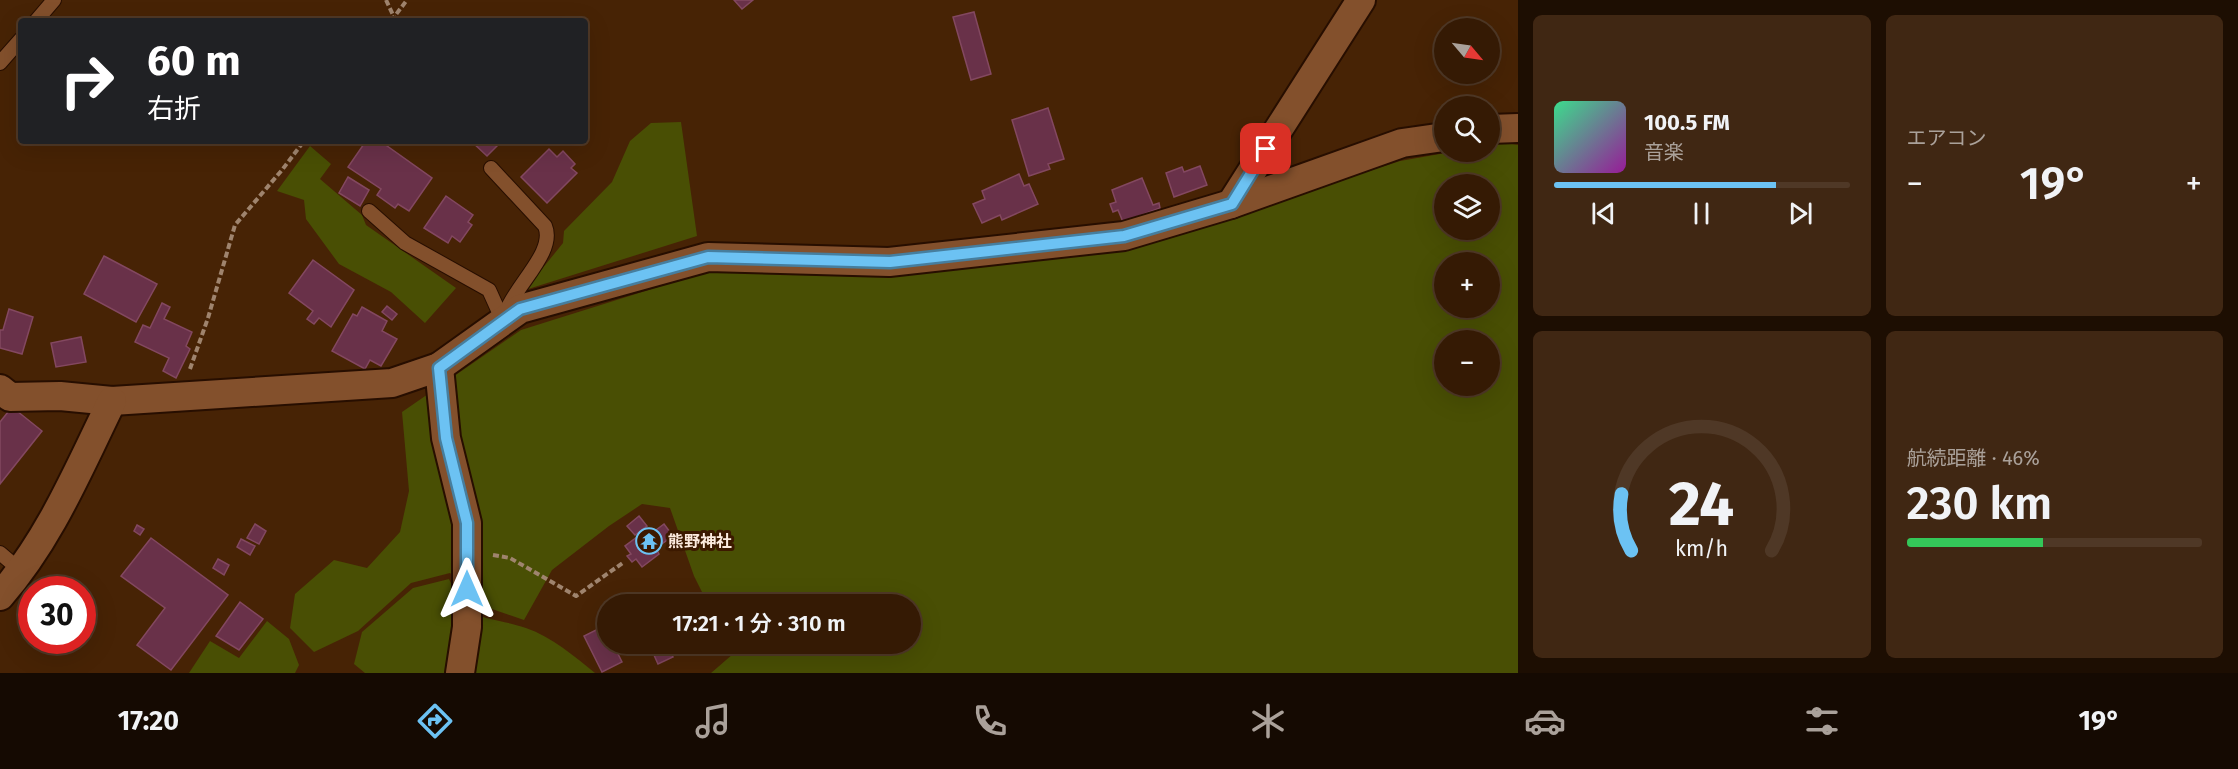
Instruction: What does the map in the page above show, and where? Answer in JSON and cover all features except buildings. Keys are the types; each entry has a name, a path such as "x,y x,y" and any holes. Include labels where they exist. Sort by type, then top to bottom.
{"street":[{"path":"1232,204 1361,0"},
{"path":"1500,129 1518,128"},
{"path":"0,389 10,397 60,396 112,401 392,383 439,368 520,309 708,257 890,262 1124,236 1232,204 1402,143 1434,138"},
{"path":"439,368 446,438 467,523 467,627 460,673"},
{"path":"0,596 10,562 57,515 112,401"}],"lane":[{"path":"39,18 54,0"},
{"path":"0,63 18,42"},
{"path":"491,168 545,226 549,235 546,249 511,297 503,321"},
{"path":"369,211 405,243 489,290 503,321"}],"path":[{"path":"386,0 393,18"},
{"path":"394,18 406,0"},
{"path":"180,397 208,318 235,225 302,144"},
{"path":"467,550 510,558 576,596 624,562"}],"green space":[{"path":"681,122 697,236 525,290 563,243 564,231 612,182 630,141 651,123"},
{"path":"1500,142 1518,145 1518,673 711,673 733,654 921,654 921,594 703,594 694,576 670,508 642,504 552,570 524,620 489,608 450,573 411,583 358,631 314,652 290,628 295,594 334,560 367,568 400,532 409,491 402,412 521,330 709,271 883,276 1119,251 1400,161 1434,155 1434,162 1500,162"},
{"path":"310,146 331,164 320,179 362,215 366,225 456,288 425,323 391,292 339,264 306,219 304,200 277,191"},
{"path":"449,579 464,605 472,611 480,616 526,628 545,636 595,673 365,673 354,664 362,632 413,588"},
{"path":"267,621 289,639 299,665 295,673 189,673 210,641 239,658"}],"place":[{"name":"熊野神社","path":"649,541"}],"route":[{"path":"467,589 467,523 446,438 439,368 520,309 708,257 890,262 1124,236 1232,204 1266,149"}]}
